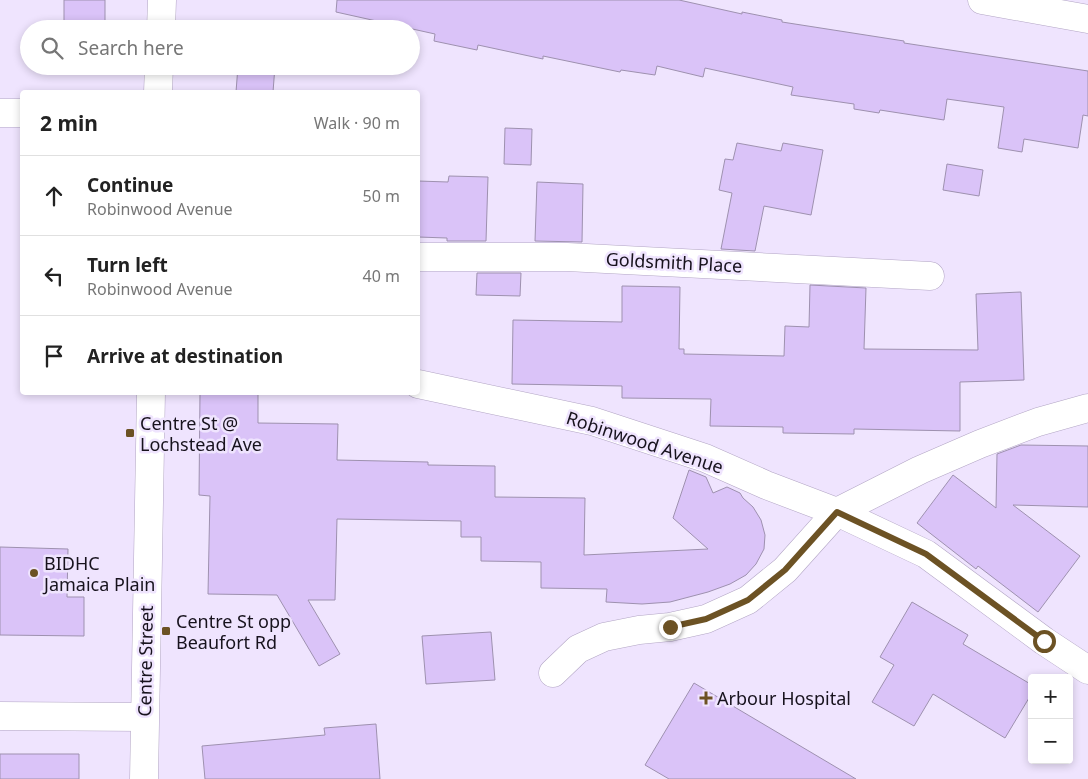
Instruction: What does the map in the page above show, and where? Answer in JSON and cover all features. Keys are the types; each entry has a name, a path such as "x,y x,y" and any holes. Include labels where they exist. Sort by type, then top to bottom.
{"street":[{"path":"161,20 162,0"},
{"path":"982,0 1088,19"},
{"path":"158,90 159,75"},
{"path":"0,113 20,113"},
{"name":"Goldsmith Place","path":"420,257 567,257 930,276"},
{"name":"Robinwood Avenue","path":"420,384 592,421 705,458 766,486 837,512 926,554 1044,641 1088,670"},
{"name":"Centre Street","path":"144,779 151,395"},
{"path":"553,673 578,650 604,637 706,619 748,600 785,570 837,512 920,470 980,444 1038,422 1088,408"},
{"path":"0,716 144,717"}],"building":[{"path":"64,0 105,0 105,20 64,20"},
{"path":"337,0 679,0 742,14 742,12 782,20 782,22 1088,71 1088,116 1083,115 1078,148 1024,139 1022,152 998,148 1004,107 947,99 944,120 880,110 879,113 854,109 854,104 791,95 793,87 705,68 703,77 657,66 655,75 621,70 620,72 543,56 543,59 478,45 477,50 434,41 435,34 420,31 420,20 372,20 336,12"},
{"path":"237,75 274,75 273,90 236,90"},
{"path":"505,128 532,129 531,165 504,164"},
{"path":"737,143 781,151 783,143 823,150 811,215 764,206 755,251 721,249 732,193 719,190 725,159 733,160"},
{"path":"947,164 983,170 979,196 943,190"},
{"path":"449,176 488,177 486,241 447,241 447,238 420,237 420,181 448,182"},
{"path":"537,182 583,184 582,242 535,241"},
{"path":"477,273 521,273 520,296 476,295"},
{"path":"810,285 866,288 864,349 978,350 976,294 1021,292 1024,380 960,382 960,431 854,429 854,434 783,433 783,427 710,426 711,399 622,398 622,386 512,384 513,320 622,322 622,286 680,287 679,349 684,349 684,354 784,356 785,326 809,327"},
{"path":"200,395 258,395 258,423 338,424 337,460 428,462 428,465 495,466 495,497 585,498 584,555 708,549 673,518 689,470 706,477 713,493 727,487 740,493 753,507 761,520 765,535 764,549 756,564 746,575 730,584 708,592 670,602 642,604 606,602 607,589 541,588 541,562 481,561 481,537 461,537 461,521 337,519 335,600 308,600 340,654 319,666 277,595 208,594 210,496 199,495"},
{"path":"1021,445 1088,446 1088,507 1013,505 1080,556 1038,612 978,566 976,569 917,523 953,475 996,508 997,454"},
{"name":"BIDHC Jamaica Plain","path":"0,547 68,549 67,597 84,597 84,636 0,635"},
{"path":"912,602 968,635 963,644 1028,683 1028,700 1005,738 933,694 914,726 872,702 894,665 880,657"},
{"path":"491,632 495,680 426,684 422,636"},
{"path":"694,683 856,779 669,779 645,765"},
{"path":"376,724 380,779 205,779 202,746 325,735 324,728"},
{"path":"0,754 79,754 79,779 0,779"}],"place":[{"name":"Centre St @ Lochstead Ave","path":"130,433"},
{"name":"BIDHC Jamaica Plain","path":"34,573"},
{"name":"Centre St opp Beaufort Rd","path":"166,631"},
{"name":"Arbour Hospital","path":"706,698"}],"route":[{"path":"670,627 706,619 748,600 785,570 837,512 926,554 1044,641"}]}
